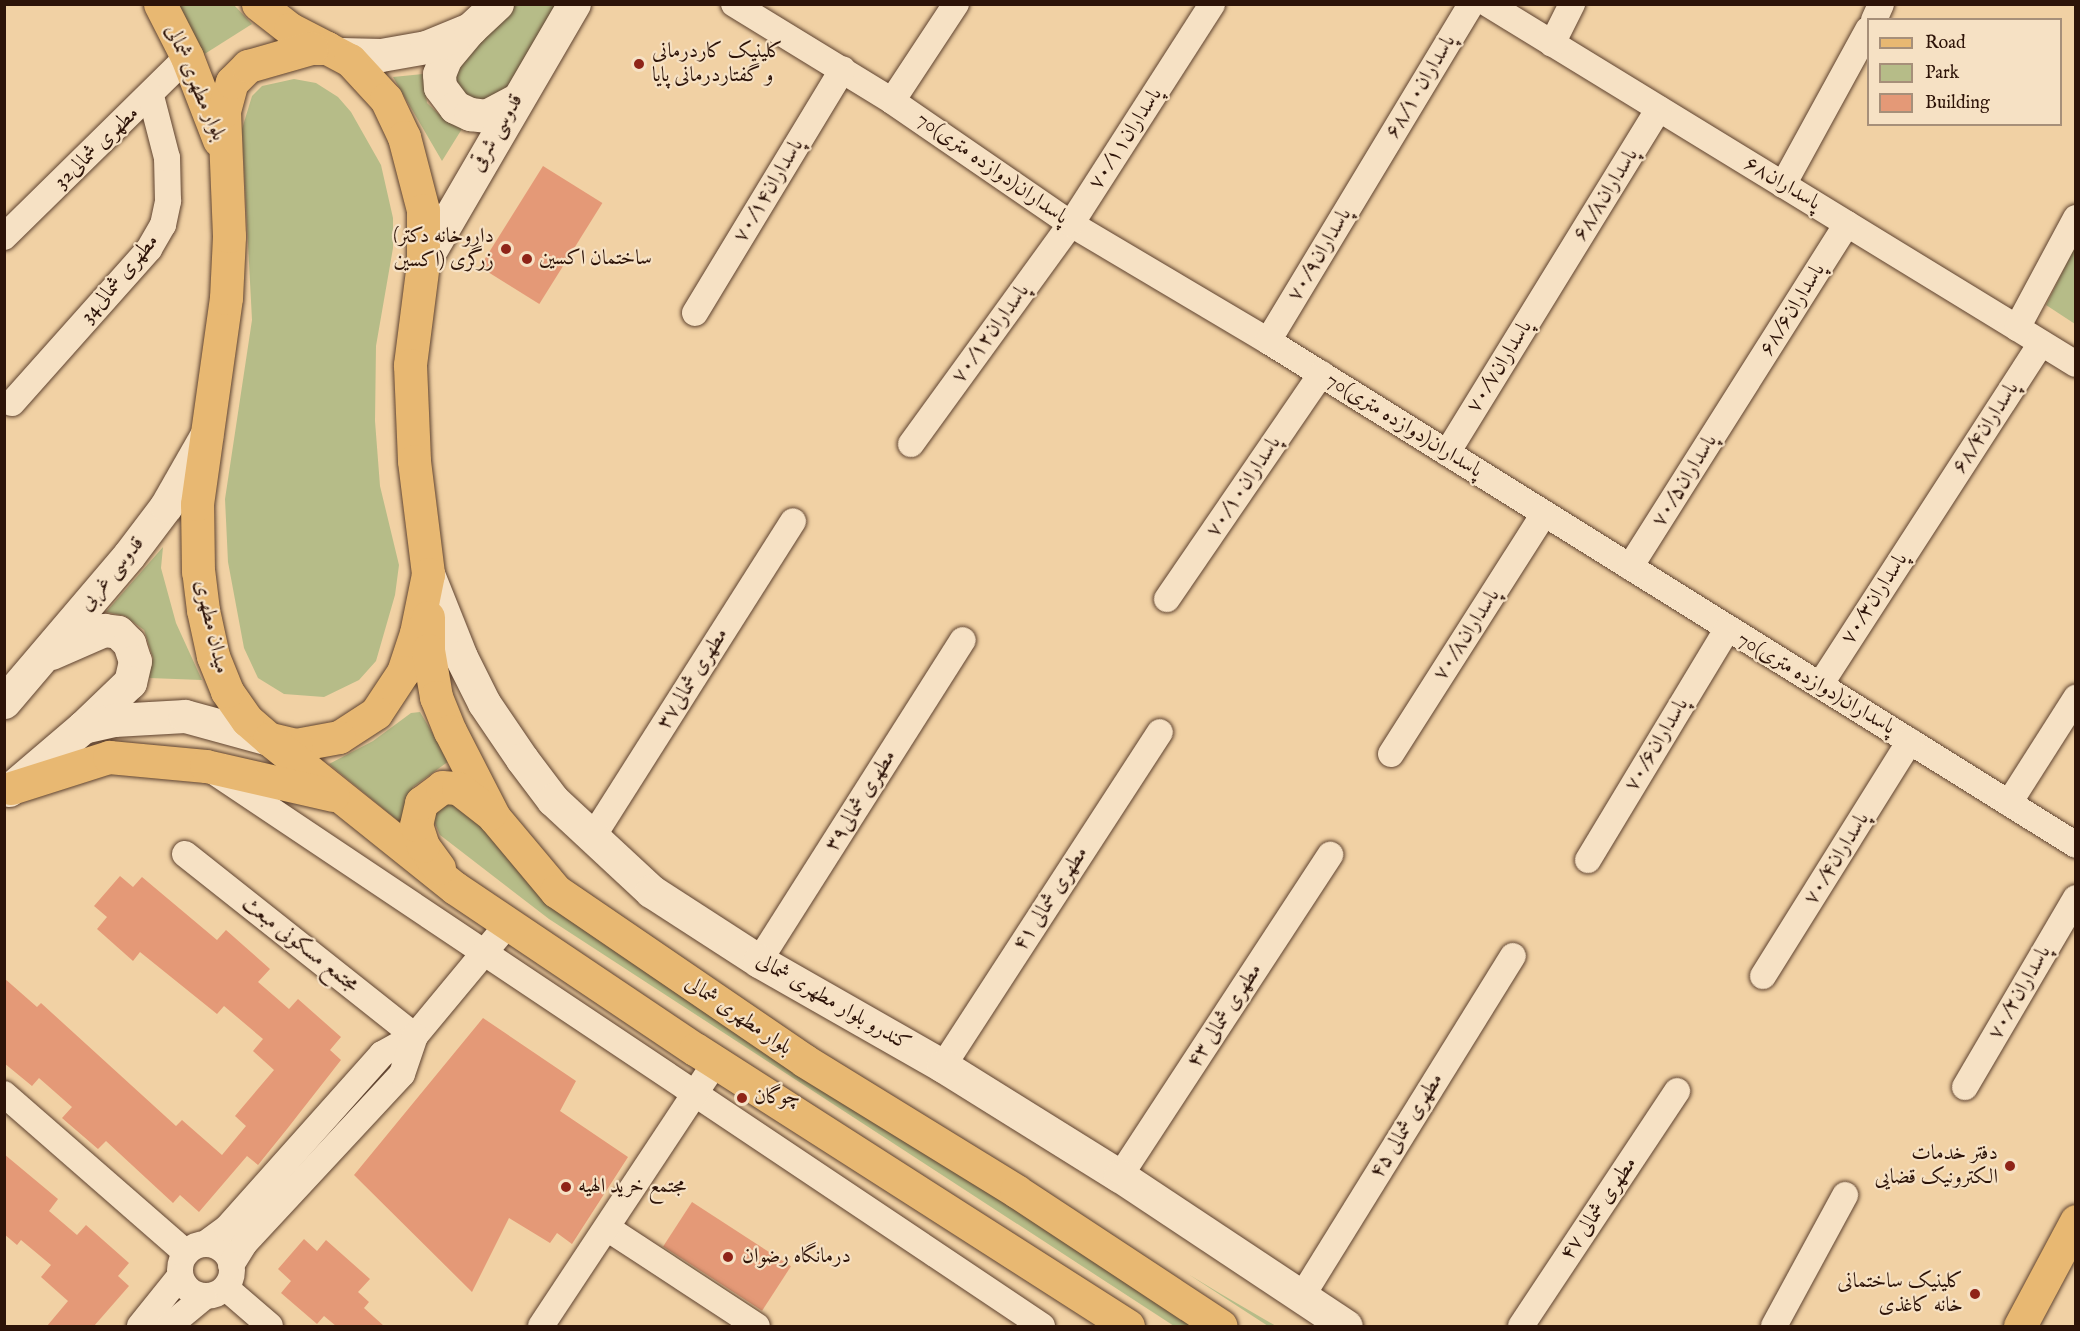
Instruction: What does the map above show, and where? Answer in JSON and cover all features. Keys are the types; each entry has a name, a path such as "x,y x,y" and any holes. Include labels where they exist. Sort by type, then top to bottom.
{"main road":[{"name":"بلوار مطهرى شمالى","path":"160,4 188,57 228,163"},
{"path":"83,727 114,720 185,716 296,745 322,742 355,728 376,713 403,672 416,633 428,574 414,461 410,365 423,263 423,210 404,137 386,99 334,51 290,29 258,4"},
{"path":"497,4 470,28 445,58 439,74 440,87 455,107 470,114 486,116 514,101"},
{"name":"قدوسی شرقی","path":"423,263 514,101 574,4"},
{"path":"334,51 381,55 426,47 470,28"},
{"name":"میدان مطهری","path":"269,739 247,720 227,691 213,656 198,572 197,504 226,298 228,163 224,111 232,82 248,66 278,54 334,51"},
{"name":"قدوسی غربی","path":"4,702 166,506 206,436"},
{"name":"بلوار مطهری شمالی","path":"428,574 428,650 436,697 494,817 556,891 805,1061 1016,1191 1221,1326"},
{"name":"کندرو بلوار مطهری شمالی","path":"428,574 460,657 484,703 553,800 651,891 759,961 943,1066 1120,1176 1346,1326"},
{"path":"8,792 83,727 130,682 135,661 129,643 118,632 104,630 40,659"},
{"path":"269,739 455,888 716,1062 1128,1326"},
{"path":"8,792 109,757 206,766 341,797"},
{"path":"455,888 423,846 416,825 421,803 442,787 458,788 494,817"},
{"path":"2020,1326 2076,1221"},
{"path":"1043,1273 1090,1326"}],"street":[{"name":"70پاسداران(دوازده متری)","path":"734,4 843,69 1071,224 1268,341 1727,630 1820,685 2076,845"},
{"path":"892,101 956,4"},
{"name":"پاسداران۷۰/۱۱","path":"1071,224 1212,4"},
{"name":"پاسداران۶۸/۱۰","path":"1372,169 1471,4"},
{"name":"پاسداران۶۸","path":"1488,4 2076,364"},
{"path":"1552,44 1572,4"},
{"path":"1875,18 1881,4"},
{"path":"1783,184 1867,34"},
{"name":"32مطهرى شمالى","path":"4,237 151,96 188,57"},
{"name":"پاسداران۷۰/۱۴","path":"695,313 843,69"},
{"name":"34مطهرى شمالى","path":"12,404 149,249 160,232 168,201 167,158 151,96"},
{"name":"پاسداران۶۸/۸","path":"1553,281 1659,109"},
{"name":"پاسداران۷۰/۹","path":"1268,341 1372,169"},
{"path":"2017,328 2076,218"},
{"name":"پاسداران۷۰/۱۲","path":"911,444 1071,224"},
{"name":"پاسداران۶۸/۶","path":"1739,396 1847,224"},
{"name":"پاسداران۷۰/۷","path":"1447,453 1553,281"},
{"name":"پاسداران۶۸/۴","path":"1930,514 2041,343"},
{"name":"پاسداران۷۰/۱۰","path":"1167,599 1321,374"},
{"name":"پاسداران۷۰/۵","path":"1630,567 1739,396"},
{"name":"پاسداران۷۰/۳","path":"1820,685 1930,514"},
{"name":"پاسداران۷۰/۸","path":"1391,754 1543,515"},
{"name":"مطهرى شمالى۳۷","path":"592,838 793,521"},
{"name":"پاسداران۷۰/۶","path":"1588,860 1727,630"},
{"name":"مطهرى شمالى۳۹","path":"759,961 963,640"},
{"path":"2009,803 2076,698"},
{"name":"۴۱ مطهرى شمالى","path":"943,1066 1160,732"},
{"name":"پاسداران۷۰/۴","path":"1763,976 1910,741"},
{"path":"206,766 696,1092 1042,1326"},
{"name":"مجتمع مسکونی مبعث","path":"185,854 415,1036"},
{"name":"مطهرى شمالى ۴۳","path":"1120,1176 1330,855"},
{"name":"پاسداران۷۰/۲","path":"1965,1088 2076,898"},
{"path":"169,1326 220,1283 244,1244 402,1074 415,1036 508,924"},
{"name":"مطهرى شمالى ۴۵","path":"1302,1296 1513,956"},
{"path":"140,1326 190,1258 227,1228 382,1054 415,1036"},
{"path":"541,1326 716,1062"},
{"name":"مطهرى شمالى ۴۷","path":"1521,1326 1677,1091"},
{"path":"4,1094 190,1258"},
{"path":"317,1127 336,1144"},
{"path":"1774,1326 1845,1195"},
{"path":"607,1228 757,1326"},
{"path":"190,1258 225,1252 220,1283"},
{"path":"190,1258 189,1290 220,1283"},
{"path":"220,1283 270,1326"}],"green space":[{"path":"176,5 234,5 252,24 203,55"},
{"path":"512,5 557,5 511,86 487,104 456,95 452,68"},
{"path":"423,74 427,103 445,120 465,124 442,161 393,77"},
{"path":"294,79 316,83 338,97 351,112 381,165 393,218 393,248 376,346 375,421 380,486 399,565 395,595 376,661 359,680 324,697 284,694 258,678 244,648 228,562 225,499 252,320 242,129 252,96 262,86"},
{"path":"2075,247 2076,324 2046,305"},
{"path":"163,547 161,568 176,623 202,680 149,678 153,658 144,630 125,616 106,612"},
{"path":"420,712 449,761 413,787 401,823 329,764 373,741 411,713"},
{"path":"442,800 462,803 491,838 1199,1326 1174,1326 549,919 440,835 434,821 435,808"},
{"path":"1188,1274 1221,1294 1276,1326 1268,1326"}],"building":[{"path":"543,166 602,203 539,304 480,267"},
{"path":"120,876 133,887 142,877 217,940 226,930 270,969 258,982 289,1009 298,999 341,1037 330,1050 341,1060 258,1165 247,1156 199,1212 180,1195 173,1203 106,1141 98,1149 62,1118 72,1107 39,1078 32,1086 4,1063 4,978 37,1007 41,1003 176,1126 182,1120 222,1155 246,1126 235,1116 274,1070 253,1051 263,1039 224,1006 217,1014 140,952 133,961 97,929 107,917 94,906"},
{"path":"483,1018 576,1081 560,1111 628,1157 572,1244 557,1233 550,1243 509,1218 472,1292 354,1175"},
{"path":"4,1154 58,1199 49,1211 77,1235 86,1225 129,1263 118,1276 129,1286 94,1326 47,1326 68,1301 41,1277 51,1265 21,1240 17,1245 4,1234"},
{"name":"درمانگاه رضوان","path":"692,1202 791,1266 762,1311 663,1246"},
{"path":"304,1239 317,1251 326,1240 370,1279 358,1292 369,1302 364,1308 384,1326 336,1326 324,1316 317,1324 281,1293 291,1281 278,1269"}],"place":[{"name":"کلینیک کاردرمانی و گفتاردرمانی پایا","path":"639,64"},
{"name":"(داروخانه دکتر زرگری (اکسین","path":"506,249"},
{"name":"ساختمان اکسین","path":"527,259"},
{"name":"چوگان","path":"742,1098"},
{"name":"دفتر خدمات الکترونیک قضایی","path":"2010,1166"},
{"name":"مجتمع خرید الهیه","path":"566,1187"},
{"name":"درمانگاه رضوان","path":"728,1257"},
{"name":"کلینیک ساختمانی خانه کاغذی","path":"1975,1294"}]}
